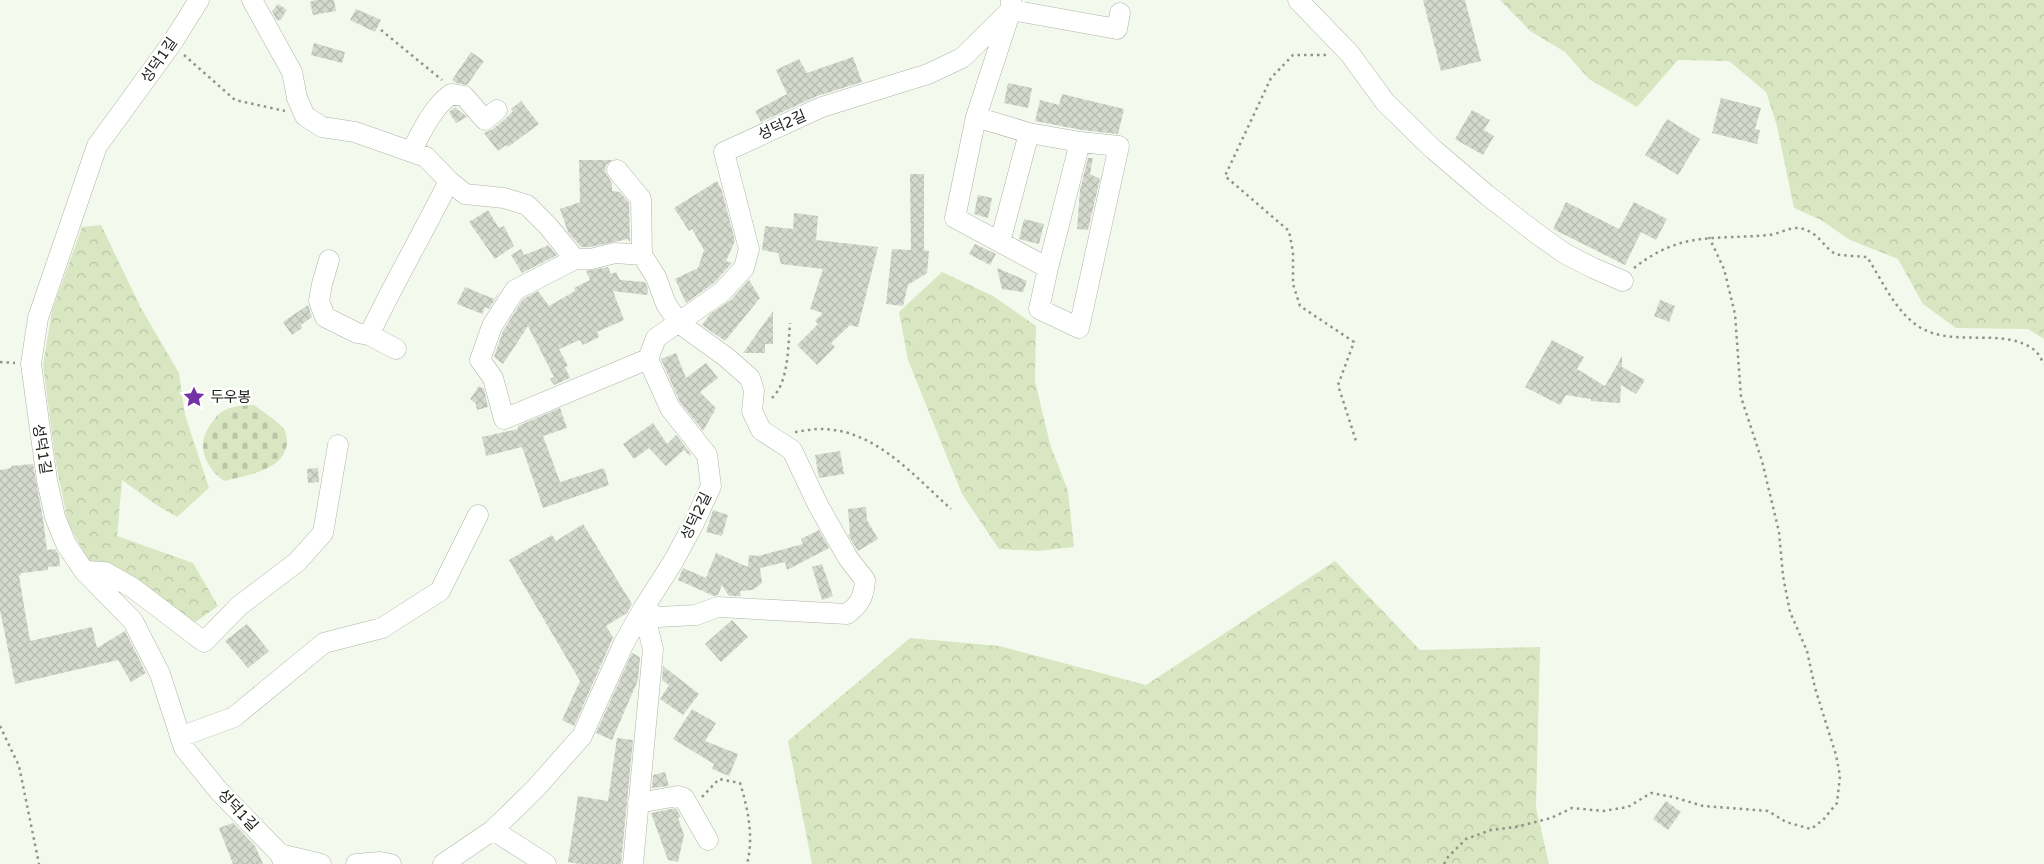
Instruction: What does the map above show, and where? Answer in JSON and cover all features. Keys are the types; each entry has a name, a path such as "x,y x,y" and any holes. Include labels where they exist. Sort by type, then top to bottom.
{"street":[{"name":"성덕1길","path":"199,0 172,44 97,146 38,318 31,364 46,480 55,516 66,544 84,571 133,621 160,674 184,748 218,790 282,859"},
{"path":"252,0 292,72 297,98 305,116 322,127 355,132 426,158 465,194 504,198 527,205 548,226 575,260"},
{"path":"1298,0 1350,54 1385,102 1433,149 1487,196 1564,253 1623,281"},
{"path":"1048,268 955,218 976,117 1011,5 1117,29 1120,13"},
{"name":"성덕2길","path":"443,864 493,830 535,789 582,736 624,644 643,609 673,562 711,486 707,454 670,408 648,359 656,338 722,292 744,268 749,249 724,152 822,107 928,74 962,58 1011,5"},
{"path":"411,152 425,124 443,100 451,94 464,96 485,120 497,110"},
{"path":"976,117 1029,133 1080,142 1120,146 1079,328 1040,309 1048,268 1080,142"},
{"path":"1000,242 1029,133"},
{"path":"617,170 641,199 642,255 656,277 666,304 679,323 726,357 750,378 754,391 752,411 762,430 792,450 818,505 848,558 865,580 865,594 859,605 847,614 718,607 696,615 658,617 643,609"},
{"path":"369,335 392,287 412,255 449,181"},
{"path":"642,255 615,253 592,259 575,260 515,290 492,326 480,360 493,378 504,419 648,359"},
{"path":"329,260 319,301 325,317 357,333 369,335 396,349"},
{"path":"84,571 105,572 132,588 204,642 239,606 297,562 323,533 338,445"},
{"path":"180,737 234,717 324,643 382,628 440,591 478,515"},
{"path":"633,864 653,649 643,609"},
{"path":"638,803 678,796 684,798 708,840"},
{"path":"493,830 546,864"},
{"path":"282,859 322,864"},
{"path":"356,864 380,862 391,864"}],"path":[{"path":"382,30 440,77 451,94"},
{"path":"172,44 235,100 305,116"},
{"path":"1350,54 1293,55 1271,78 1225,176 1289,231 1293,252 1294,284 1300,306 1354,342 1338,385 1356,440"},
{"path":"1623,281 1634,268 1648,257 1675,244 1709,237 1775,234 1798,228 1816,234 1836,254 1867,256 1896,306 1917,326 1939,336 2016,340 2035,350 2044,364"},
{"path":"1444,864 1448,857 1466,839 1491,830 1516,827 1551,818 1572,808 1603,811 1628,807 1651,794 1673,797 1703,806 1768,811 1786,822 1811,829 1824,820 1837,803 1840,776 1836,754 1815,688 1808,651 1790,612 1783,576 1780,532 1762,461 1741,397 1735,314 1724,269 1709,237"},
{"path":"752,411 767,403 779,391 784,374 790,323"},
{"path":"0,366 3,362"},
{"path":"792,432 820,429 854,434 881,447 951,509"},
{"path":"0,726 19,766 39,864"},
{"path":"684,798 699,800 719,779 740,783 748,809 750,852 747,864"}],"green space":[{"path":"1500,0 2044,0 2044,339 2028,329 1956,328 1923,304 1898,259 1850,240 1821,220 1794,208 1777,126 1766,92 1729,61 1678,60 1637,107 1589,79 1565,52 1530,31"},
{"path":"101,225 141,308 179,373 185,415 209,488 177,517 122,480 117,536 193,563 218,606 194,623 92,567 68,523 56,464 43,365 52,311 82,227"},
{"path":"942,272 993,296 1036,326 1035,381 1050,444 1068,491 1074,547 1038,551 999,549 962,494 908,360 899,312"},
{"path":"254,405 282,426 287,439 286,448 277,462 269,467 224,481 211,468 204,453 204,437 207,429 220,413 232,407"},
{"path":"1335,561 1420,650 1540,647 1536,808 1549,864 812,864 788,741 910,638 999,646 1146,685"}],"building":[{"path":"315,0 334,0 336,11 313,15 310,2"},
{"path":"1423,0 1465,0 1481,61 1441,71"},
{"path":"278,4 287,10 281,19 277,21 272,11"},
{"path":"356,9 381,20 375,32 350,20"},
{"path":"314,43 345,52 342,63 311,55"},
{"path":"471,52 484,61 467,85 456,83 452,80"},
{"path":"853,57 862,82 817,96 761,122 755,111 787,94 776,70 799,59 807,73"},
{"path":"1008,83 1032,88 1028,108 1004,103"},
{"path":"1062,94 1124,109 1118,134 1082,130 1035,121 1040,100 1059,105"},
{"path":"1721,98 1761,108 1755,129 1760,130 1757,144 1712,133"},
{"path":"521,101 539,124 508,147 506,145 498,151 484,133 493,129 505,119 513,111 511,109"},
{"path":"455,107 467,117 456,123 449,112"},
{"path":"1472,110 1490,120 1484,130 1494,136 1483,155 1455,139"},
{"path":"1667,119 1700,139 1678,175 1645,155"},
{"path":"1088,158 1093,158 1090,174 1100,179 1088,230 1077,229 1080,190"},
{"path":"579,160 612,160 606,165 605,172 612,183 612,191 620,192 629,203 630,242 628,239 590,247 581,247 568,232 560,209 580,202"},
{"path":"910,174 924,174 924,250 929,251 927,273 908,285 903,306 886,304 892,249 911,250"},
{"path":"717,181 722,191 735,241 726,261 732,263 714,283 686,303 675,279 698,268 704,250 692,229 689,231 674,208"},
{"path":"978,195 992,198 988,218 974,214"},
{"path":"1566,202 1619,229 1634,202 1667,219 1656,240 1641,232 1625,265 1553,229"},
{"path":"488,210 499,228 504,226 514,246 495,259 469,222"},
{"path":"794,213 818,216 816,240 878,247 858,327 850,325 831,343 835,347 817,365 797,345 818,324 815,321 823,313 810,309 823,269 781,264 778,253 762,250 765,226 793,229"},
{"path":"1024,219 1044,224 1039,244 1019,239"},
{"path":"547,244 557,255 522,273 511,255 521,249 524,255 547,246"},
{"path":"975,244 996,254 990,265 969,254"},
{"path":"608,267 611,274 616,272 620,280 645,282 648,289 647,295 613,291 624,320 597,332 599,337 583,345 580,340 559,349 568,366 565,367 570,378 554,385 550,379 554,377 528,326 503,364 494,357 503,331 523,299 538,291 549,306 575,291 574,288 590,280 586,271"},
{"path":"997,268 1027,281 1023,292 1002,289"},
{"path":"749,280 760,298 725,341 702,325 710,314 731,300"},
{"path":"465,287 494,299 500,291 489,309 485,307 482,314 457,304"},
{"path":"1660,300 1675,306 1669,322 1654,316"},
{"path":"308,305 312,317 292,335 283,322"},
{"path":"773,311 773,344 765,344 765,353 743,353"},
{"path":"1552,340 1584,357 1577,369 1605,386 1622,356 1622,367 1645,380 1636,394 1621,385 1620,403 1591,401 1591,399 1566,395 1560,405 1525,387"},
{"path":"676,353 686,378 706,363 718,378 700,392 716,408 703,431 680,402 661,359"},
{"path":"479,386 484,389 488,407 477,410 476,404 470,399"},
{"path":"560,408 567,428 543,436 560,482 604,468 609,485 543,508 522,447 486,456 482,437 518,429 518,426"},
{"path":"653,423 667,444 676,435 691,454 690,456 684,450 666,466 649,448 634,459 623,444"},
{"path":"840,451 844,474 819,478 815,455"},
{"path":"33,464 47,550 55,549 59,555 60,566 48,567 48,570 21,573 19,576 30,641 92,627 97,648 125,631 146,673 131,682 118,660 15,684 0,610 0,470 11,468 11,466"},
{"path":"318,468 319,482 308,483 307,469"},
{"path":"866,507 867,520 878,539 858,551 848,535 850,534 848,509"},
{"path":"713,510 728,515 722,536 706,532"},
{"path":"583,524 632,604 627,613 606,626 613,637 574,726 562,720 580,681 509,560 552,535 556,541"},
{"path":"819,530 829,548 787,570 785,562 760,568 762,583 753,590 740,591 741,596 729,596 722,585 718,595 714,596 678,580 683,568 706,578 716,553 748,567 749,555 758,556 803,544 801,539"},
{"path":"822,564 833,596 822,600 812,567"},
{"path":"732,620 748,637 721,662 705,644"},
{"path":"247,624 269,651 248,668 225,641"},
{"path":"632,653 640,657 638,680 612,740 596,733"},
{"path":"663,666 699,694 683,715 660,699 669,685 662,680"},
{"path":"692,709 716,723 705,741 738,754 729,776 712,769 714,764 673,739"},
{"path":"617,738 633,740 621,864 580,864 568,862 578,796 608,801"},
{"path":"665,772 669,786 652,788 653,775"},
{"path":"1666,801 1681,812 1668,830 1653,819"},
{"path":"676,808 681,817 678,818 684,835 678,862 668,860 651,813"},
{"path":"233,823 255,846 263,864 233,864 219,828"}],"place":[{"name":"두우봉","path":"194,397"}]}
